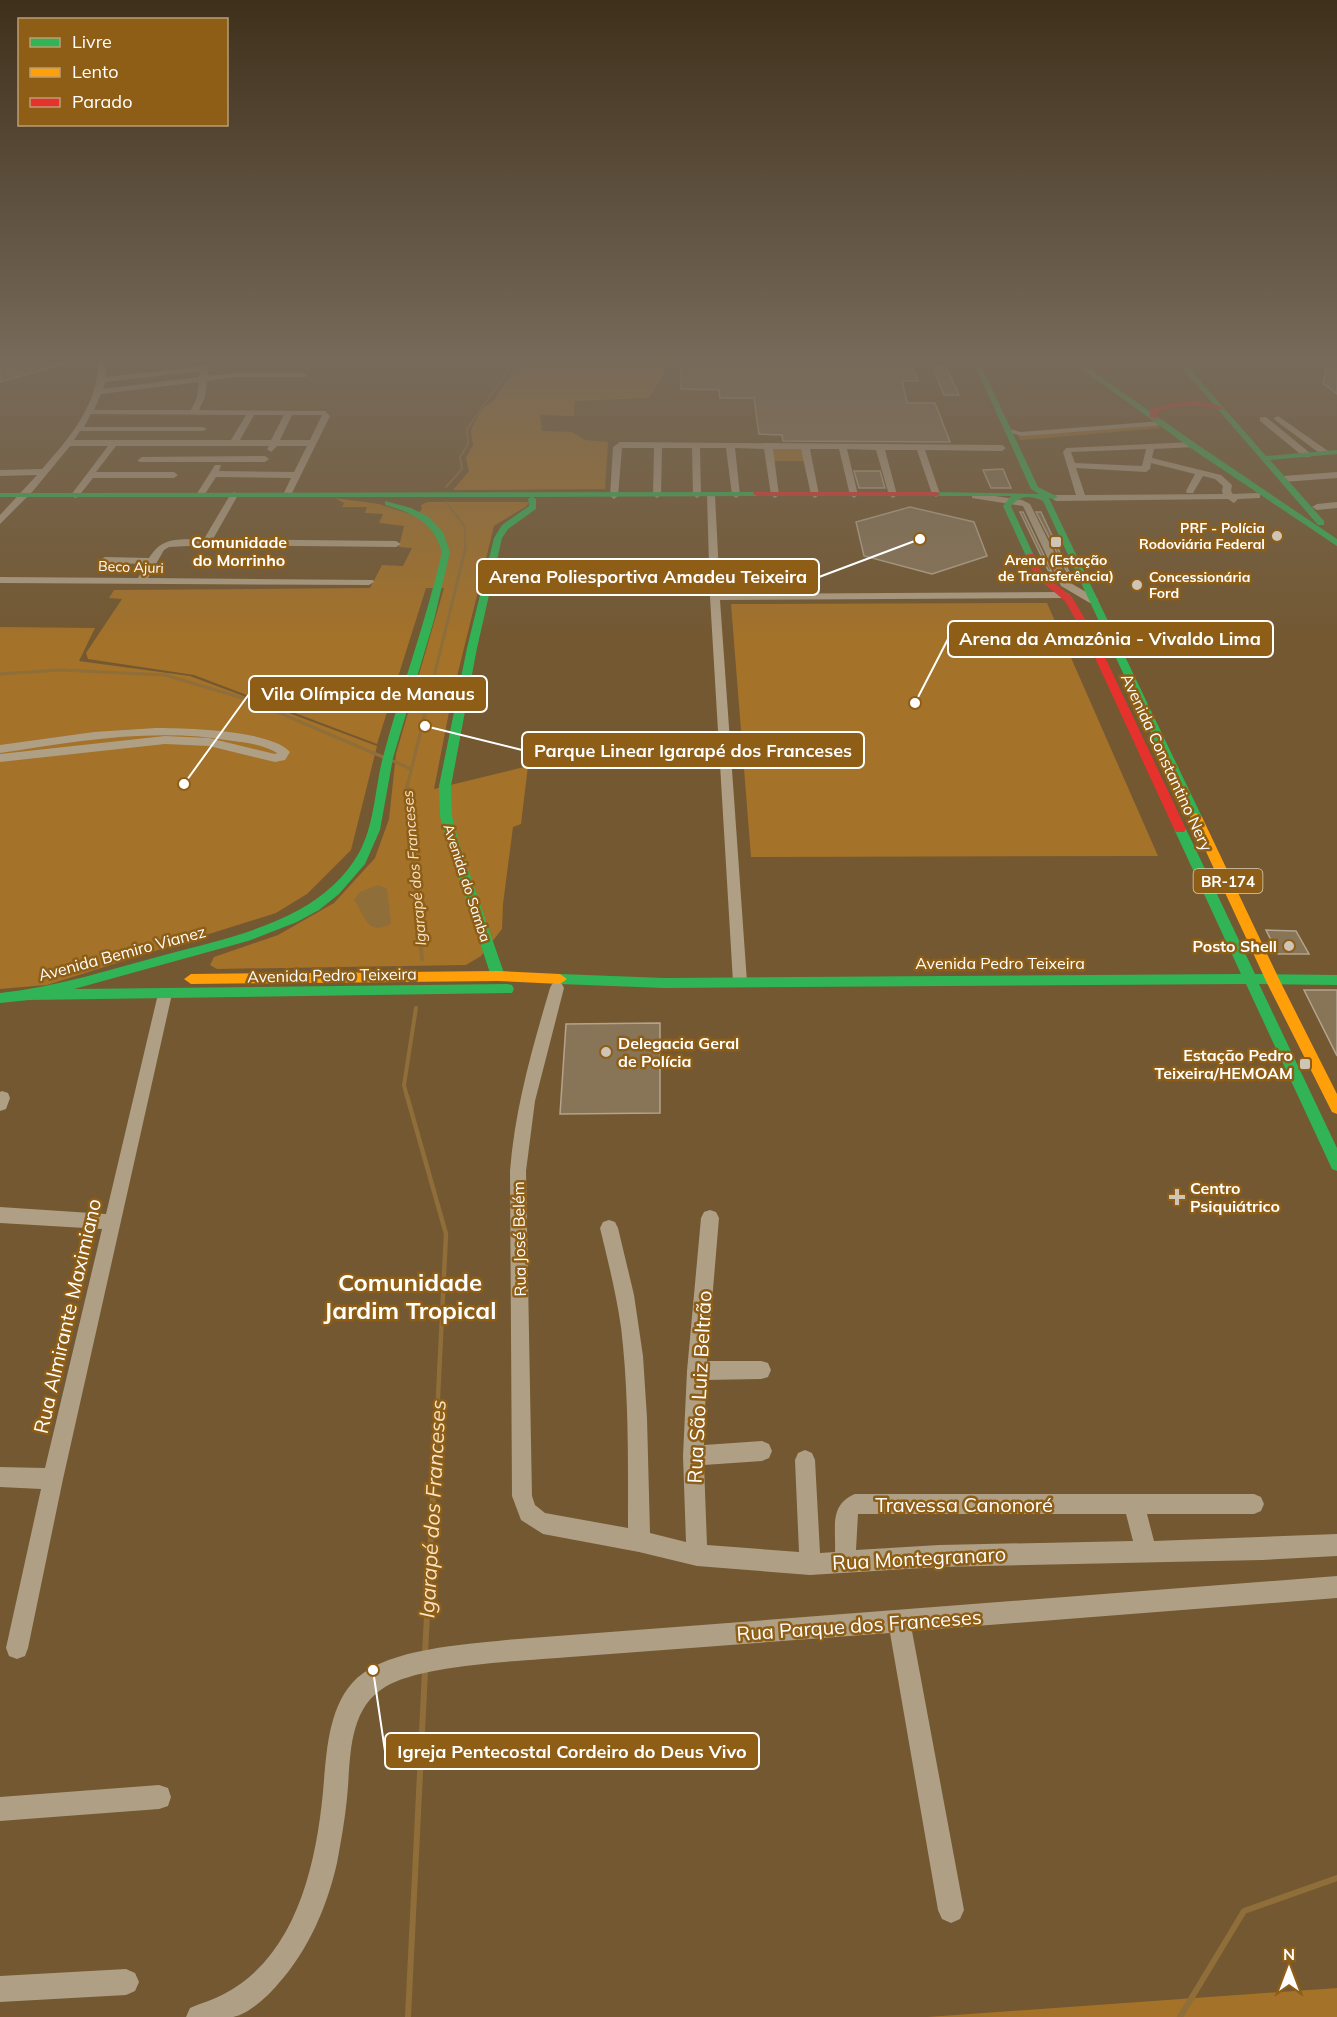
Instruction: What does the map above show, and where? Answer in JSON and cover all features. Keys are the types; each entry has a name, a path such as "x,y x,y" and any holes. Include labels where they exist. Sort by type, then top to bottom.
{"main road":[{"name":"BR-174","path":"1006,455 1030,495 1046,499 1084,574 1118,653"},
{"name":"BR-174","path":"1018,455 1030,495"},
{"path":"1201,455 1337,552"},
{"path":"1208,455 1337,540"},
{"path":"1217,455 1282,499 1298,498"},
{"path":"1262,455 1337,523"},
{"path":"1265,458 1295,455"},
{"path":"1293,481 1298,498 1337,540"},
{"path":"0,495 334,495 461,498 614,495 1030,495 1056,498 1077,534 1101,584"},
{"path":"334,495 420,506 461,498"},
{"path":"1010,500 1030,495"},
{"path":"420,506 437,496"},
{"name":"Avenida do Samba","path":"498,976 453,843 446,816 445,786 472,648 498,538 506,527 533,507 527,497"},
{"name":"Avenida Constantino Nery","path":"1010,500 1007,506 1008,511 1038,574 1075,606 1090,636 1337,1164"},
{"name":"Avenida Bemiro Vianez","path":"29,995 100,979 280,924 321,901 350,876 360,863 374,836 382,780 446,552 441,532 420,506"},
{"name":"Avenida Constantino Nery","path":"1112,605 1118,653 1273,981 1337,1108"},
{"name":"Avenida Bemiro Vianez","path":"191,978 194,967 201,957 223,943"},
{"path":"456,991 470,983 474,976"},
{"name":"Avenida Pedro Teixeira","path":"191,978 498,976 663,983 1154,978 1251,981 1337,980"},
{"path":"191,978 201,993"},
{"name":"Avenida Pedro Teixeira","path":"0,998 29,995 651,987 663,983"}],"street":[{"path":"0,521 57,455"},
{"path":"75,495 105,455"},
{"path":"132,475 145,455"},
{"path":"257,475 267,455"},
{"path":"287,495 307,455"},
{"path":"614,495 616,455"},
{"path":"657,495 658,455"},
{"path":"698,455 715,597 740,982"},
{"path":"731,455 736,495"},
{"path":"769,455 775,495"},
{"path":"807,455 815,495"},
{"path":"844,455 854,495"},
{"path":"882,455 893,495"},
{"path":"923,455 936,494"},
{"path":"1068,455 1080,494"},
{"path":"1144,480 1148,455"},
{"path":"142,459 265,459"},
{"path":"200,495 223,459"},
{"path":"1144,494 1176,491 1236,504 1228,494 1228,485 1224,480 1147,459"},
{"path":"162,495 184,460"},
{"path":"1071,465 1146,470"},
{"path":"0,472 42,472"},
{"path":"1191,494 1200,473"},
{"path":"213,474 297,475"},
{"path":"91,475 174,475"},
{"path":"1293,481 1337,477"},
{"path":"951,494 1010,500"},
{"path":"1056,498 1080,494 1253,494"},
{"path":"207,542 234,495"},
{"path":"1030,495 1065,584 1094,601"},
{"path":"1317,507 1335,507"},
{"path":"142,579 160,548 167,544 207,542 396,544"},
{"path":"105,560 152,561"},
{"name":"Beco Ajuri","path":"0,580 369,582"},
{"path":"715,597 1065,595"},
{"path":"0,749 50,747 173,731 217,734 257,742 284,752 281,757 275,758 209,742 145,736"},
{"path":"0,758 50,747"},
{"name":"Rua José Belém","path":"522,1496 518,1171 520,1138 528,1088 557,988"},
{"name":"Rua Almirante Maximiano","path":"17,1648 53,1479 165,994"},
{"path":"0,1215 112,1222"},
{"name":"Rua São Luiz Beltrão","path":"697,1556 693,1456 697,1371 710,1218"},
{"path":"609,1228 625,1295 631,1339 638,1438 639,1541"},
{"path":"697,1371 761,1370"},
{"path":"693,1456 762,1450"},
{"path":"805,1460 810,1564"},
{"path":"0,1477 53,1479"},
{"name":"Rua Montegranaro","path":"522,1496 524,1509 530,1516 543,1523 639,1541 697,1556 810,1564 1146,1550 1262,1549 1337,1545"},
{"path":"1134,1503 1146,1550"},
{"name":"Travessa Canonoré","path":"845,1561 847,1509 855,1504 1254,1504"},
{"name":"Rua Parque dos Franceses","path":"199,2017 215,2013 250,1991 281,1964 304,1927 320,1886 329,1842 344,1723 353,1702 366,1686 383,1674 440,1660 506,1651 1337,1587"},
{"path":"899,1622 951,1910"},
{"path":"0,1809 159,1797"},
{"path":"0,1989 126,1982"}],"shaded area":[{"path":"468,455 607,455 605,489 453,490 469,471 466,458"},
{"path":"769,455 806,455 807,461 770,461"},
{"path":"335,498 379,504 416,516 422,509 421,505 427,502 528,502 527,506 494,526 452,697 434,789 528,766 521,824 513,827 502,929 481,956 466,965 217,969 210,965 214,957 278,935 334,903 375,858 389,819 396,754 444,588 426,588 377,744 194,675 88,659 86,653 122,599 109,598 114,590 370,588 382,565 403,566 412,548 399,547 404,526 379,523 383,514 365,513 367,507 342,507 344,503"},
{"path":"1047,603 1158,856 751,857 731,604"},
{"path":"0,627 95,628 79,661 190,676 377,746 351,850 307,894 276,913 47,985 0,989"},
{"path":"378,885 387,889 391,924 376,928 368,923 354,900 360,892"},
{"path":"1337,1988 1337,2017 927,2017"}],"building":[{"path":"1003,469 1011,488 991,488 983,470"},
{"path":"854,471 880,471 885,488 859,488"},
{"path":"910,507 974,522 987,556 932,574 864,556 856,522"},
{"path":"1020,512 1023,512 1052,572 1048,570"},
{"path":"1036,512 1041,512 1069,572 1067,572"},
{"name":"Posto Shell","path":"1266,930 1296,931 1309,954 1278,954"},
{"path":"1304,990 1337,990 1337,1056"},
{"name":"Delegacia Geral de Polícia","path":"660,1023 660,1113 560,1114 566,1024"}],"waterway":[{"name":"Igarapé dos Franceses","path":"446,487 462,469 461,455"},
{"name":"Igarapé dos Franceses","path":"446,502 465,527 465,547"},
{"name":"Igarapé dos Franceses","path":"407,786 466,546"},
{"path":"0,674 60,670 165,675 249,700 383,757"},
{"path":"393,761 411,769"},
{"name":"Igarapé dos Franceses","path":"407,786 422,959"},
{"name":"Igarapé dos Franceses","path":"407,1097 404,1085 416,1008"},
{"name":"Igarapé dos Franceses","path":"407,1096 446,1234 433,1499"},
{"name":"Igarapé dos Franceses","path":"425,1654 433,1497"},
{"name":"Igarapé dos Franceses","path":"408,2017 425,1671"},
{"path":"1180,2017 1244,1911 1337,1878"}],"traffic: fast":[{"path":"1019,455 1035,489 1054,497"},
{"path":"1207,455 1337,543"},
{"path":"1262,455 1321,523"},
{"path":"1265,458 1299,455"},
{"path":"0,495 757,494"},
{"path":"937,494 1023,494"},
{"path":"1030,556 1007,506 1015,498 1025,494 1046,499 1196,817"},
{"path":"498,976 453,843 446,816 445,786 472,648 498,538 505,527 533,507 532,499"},
{"path":"29,995 219,945 269,929 315,907 352,873 367,851 374,830 383,777 429,620 446,552 438,532 426,519 388,503"},
{"path":"1180,829 1337,1164"},
{"path":"560,979 664,983 1154,978 1337,980"},
{"path":"0,998 29,995 507,989"}],"traffic: slow":[{"path":"1196,817 1273,981 1337,1108"},
{"path":"191,979 498,976 560,979"}],"traffic: jam":[{"path":"757,494 937,494"},
{"path":"1030,556 1038,574 1069,599 1090,636 1180,829"}],"place":[{"name":"PRF - Polícia Rodoviária Federal","path":"1277,536"},
{"name":"Arena Poliesportiva Amadeu Teixeira","path":"920,539"},
{"name":"Arena (Estação de Transferência)","path":"1056,542"},
{"name":"Concessionária Ford","path":"1137,585"},
{"name":"Arena da Amazônia - Vivaldo Lima","path":"915,703"},
{"name":"Parque Linear Igarapé dos Franceses","path":"425,726"},
{"name":"Vila Olímpica de Manaus","path":"184,784"},
{"name":"Posto Shell","path":"1289,946"},
{"name":"Delegacia Geral de Polícia","path":"606,1052"},
{"name":"Estação Pedro Teixeira/HEMOAM","path":"1305,1064"},
{"name":"Centro Psiquiátrico","path":"1177,1197"},
{"name":"Igreja Pentecostal Cordeiro do Deus Vivo","path":"373,1670"}],"district":[{"name":"Comunidade do Morrinho","path":"239,551"},
{"name":"Comunidade Jardim Tropical","path":"410,1296"}]}
